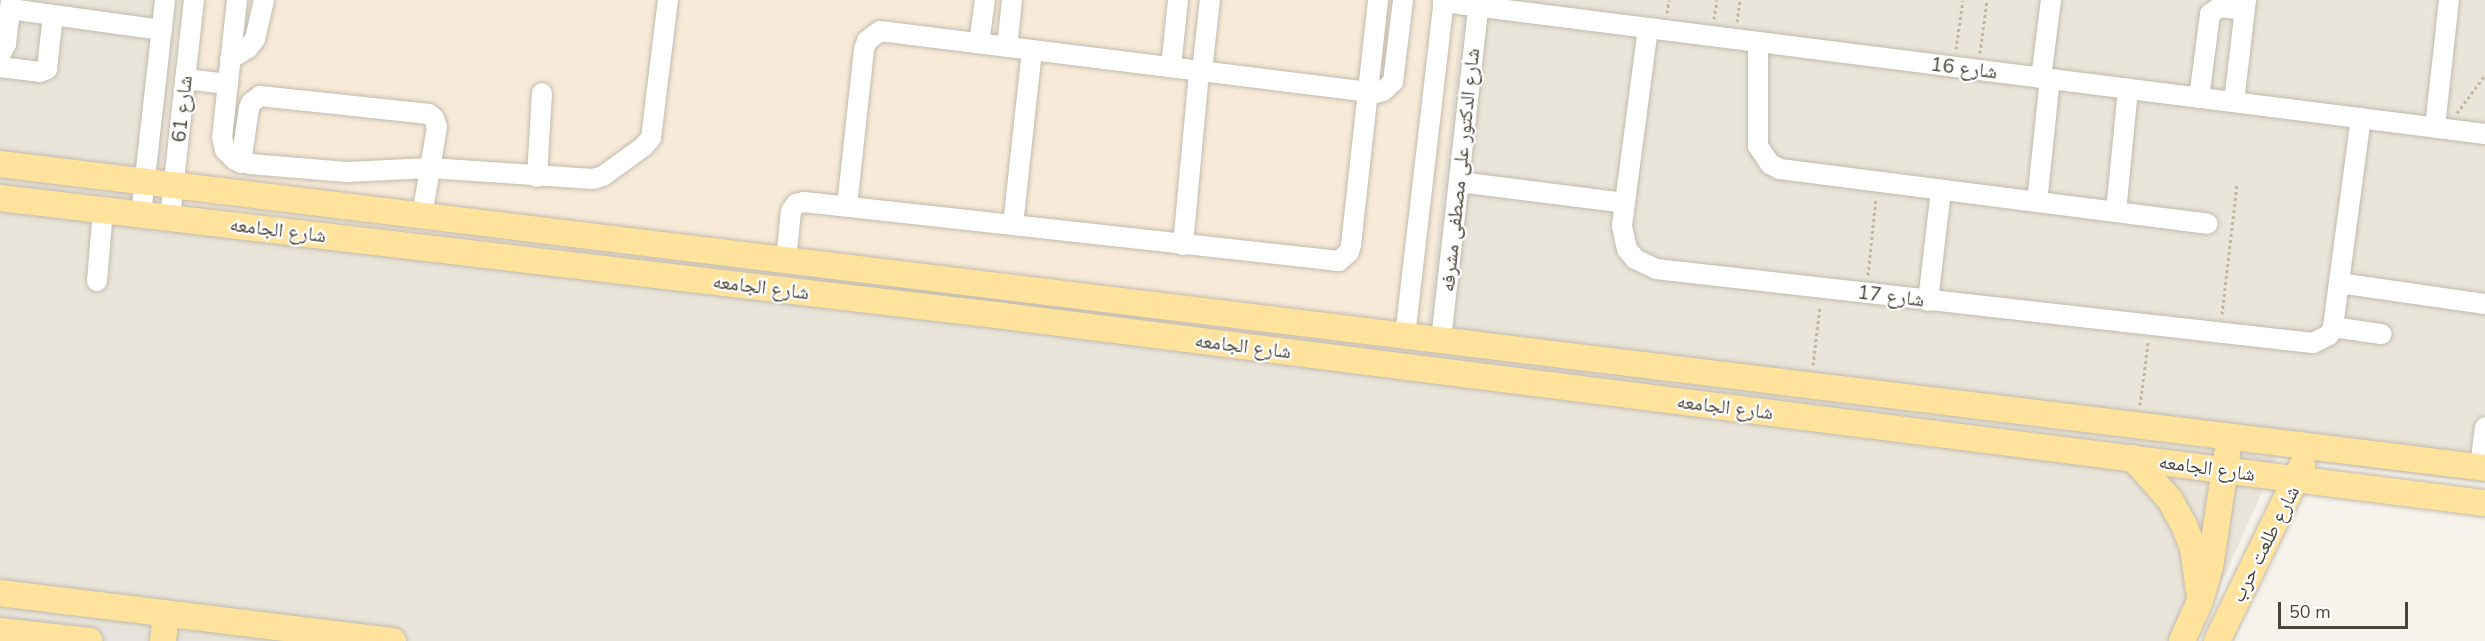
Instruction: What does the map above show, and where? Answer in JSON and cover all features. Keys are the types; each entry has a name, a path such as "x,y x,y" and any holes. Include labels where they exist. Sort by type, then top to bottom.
{"main road":[{"name":"شارع الجامعه","path":"0,164 2483,468"},
{"name":"شارع الجامعه","path":"0,198 988,314 2485,503"},
{"path":"988,314 991,285"},
{"name":"شارع طلعت حرب","path":"2182,641 2200,601 2217,534 2228,436"},
{"name":"شارع طلعت حرب","path":"2217,641 2297,480 2304,457 2303,445"},
{"path":"2133,458 2154,478 2183,523 2198,574 2200,601"},
{"path":"0,593 166,614 199,630 393,641"},
{"path":"163,641 166,614"},
{"path":"0,631 88,641"}],"street":[{"name":"شارع 61","path":"141,214 165,0"},
{"name":"شارع 61","path":"170,217 194,0"},
{"path":"237,0 223,144 229,156 241,163 347,172 430,168 537,177 598,178 643,147 651,138 668,0"},
{"path":"230,59 248,48 255,39 264,0"},
{"path":"979,43 985,0"},
{"path":"1007,47 1012,0"},
{"path":"1171,67 1178,0"},
{"path":"1183,245 1210,0"},
{"path":"786,260 791,211 796,204 804,201 1332,262 1345,258 1351,245 1378,0"},
{"path":"847,206 864,50 867,41 880,31 1368,92 1383,91 1393,82 1403,0"},
{"path":"2037,202 2051,0"},
{"path":"2440,128 2449,0"},
{"name":"شارع 16","path":"1444,1 1478,3 1648,28 2485,134"},
{"name":"شارع الدكتور على مصطفى مشرفه","path":"1405,336 1444,1"},
{"name":"شارع الدكتور على مصطفى مشرفه","path":"1441,340 1478,3"},
{"path":"0,55 6,44 10,4 53,15 162,30"},
{"path":"2199,98 2210,14 2220,7 2246,5 2234,102"},
{"path":"0,68 40,72 47,69 53,15"},
{"name":"شارع 17","path":"1648,28 1625,203 1623,238 1635,259 1644,266 1866,294 2313,343 2329,335 2333,327"},
{"path":"1758,42 1758,146 1762,156 1780,169 2207,224"},
{"path":"1013,225 1032,50"},
{"path":"185,79 228,84"},
{"path":"2116,212 2128,89"},
{"path":"537,177 542,93"},
{"path":"241,163 249,108 255,99 266,95 429,114 434,118 437,127 422,216"},
{"path":"2361,118 2333,327 2381,334"},
{"path":"1459,182 1625,203"},
{"path":"1928,301 1941,190"},
{"path":"97,281 104,210"},
{"path":"2339,283 2485,304"},
{"path":"2483,468 2485,427"}],"path":[{"path":"1954,67 1963,0"},
{"path":"1978,70 1987,0"},
{"path":"2440,128 2485,75"},
{"path":"1866,294 1878,182"},
{"path":"2220,334 2237,185"},
{"path":"1810,385 1822,288"},
{"path":"2138,425 2150,326"}],"shaded area":[{"path":"0,0 2485,0 2485,483 2277,458 2196,641 0,641"},
{"path":"182,0 1463,0 1423,355 157,207"},
{"path":"0,614 228,641 0,641"}]}
